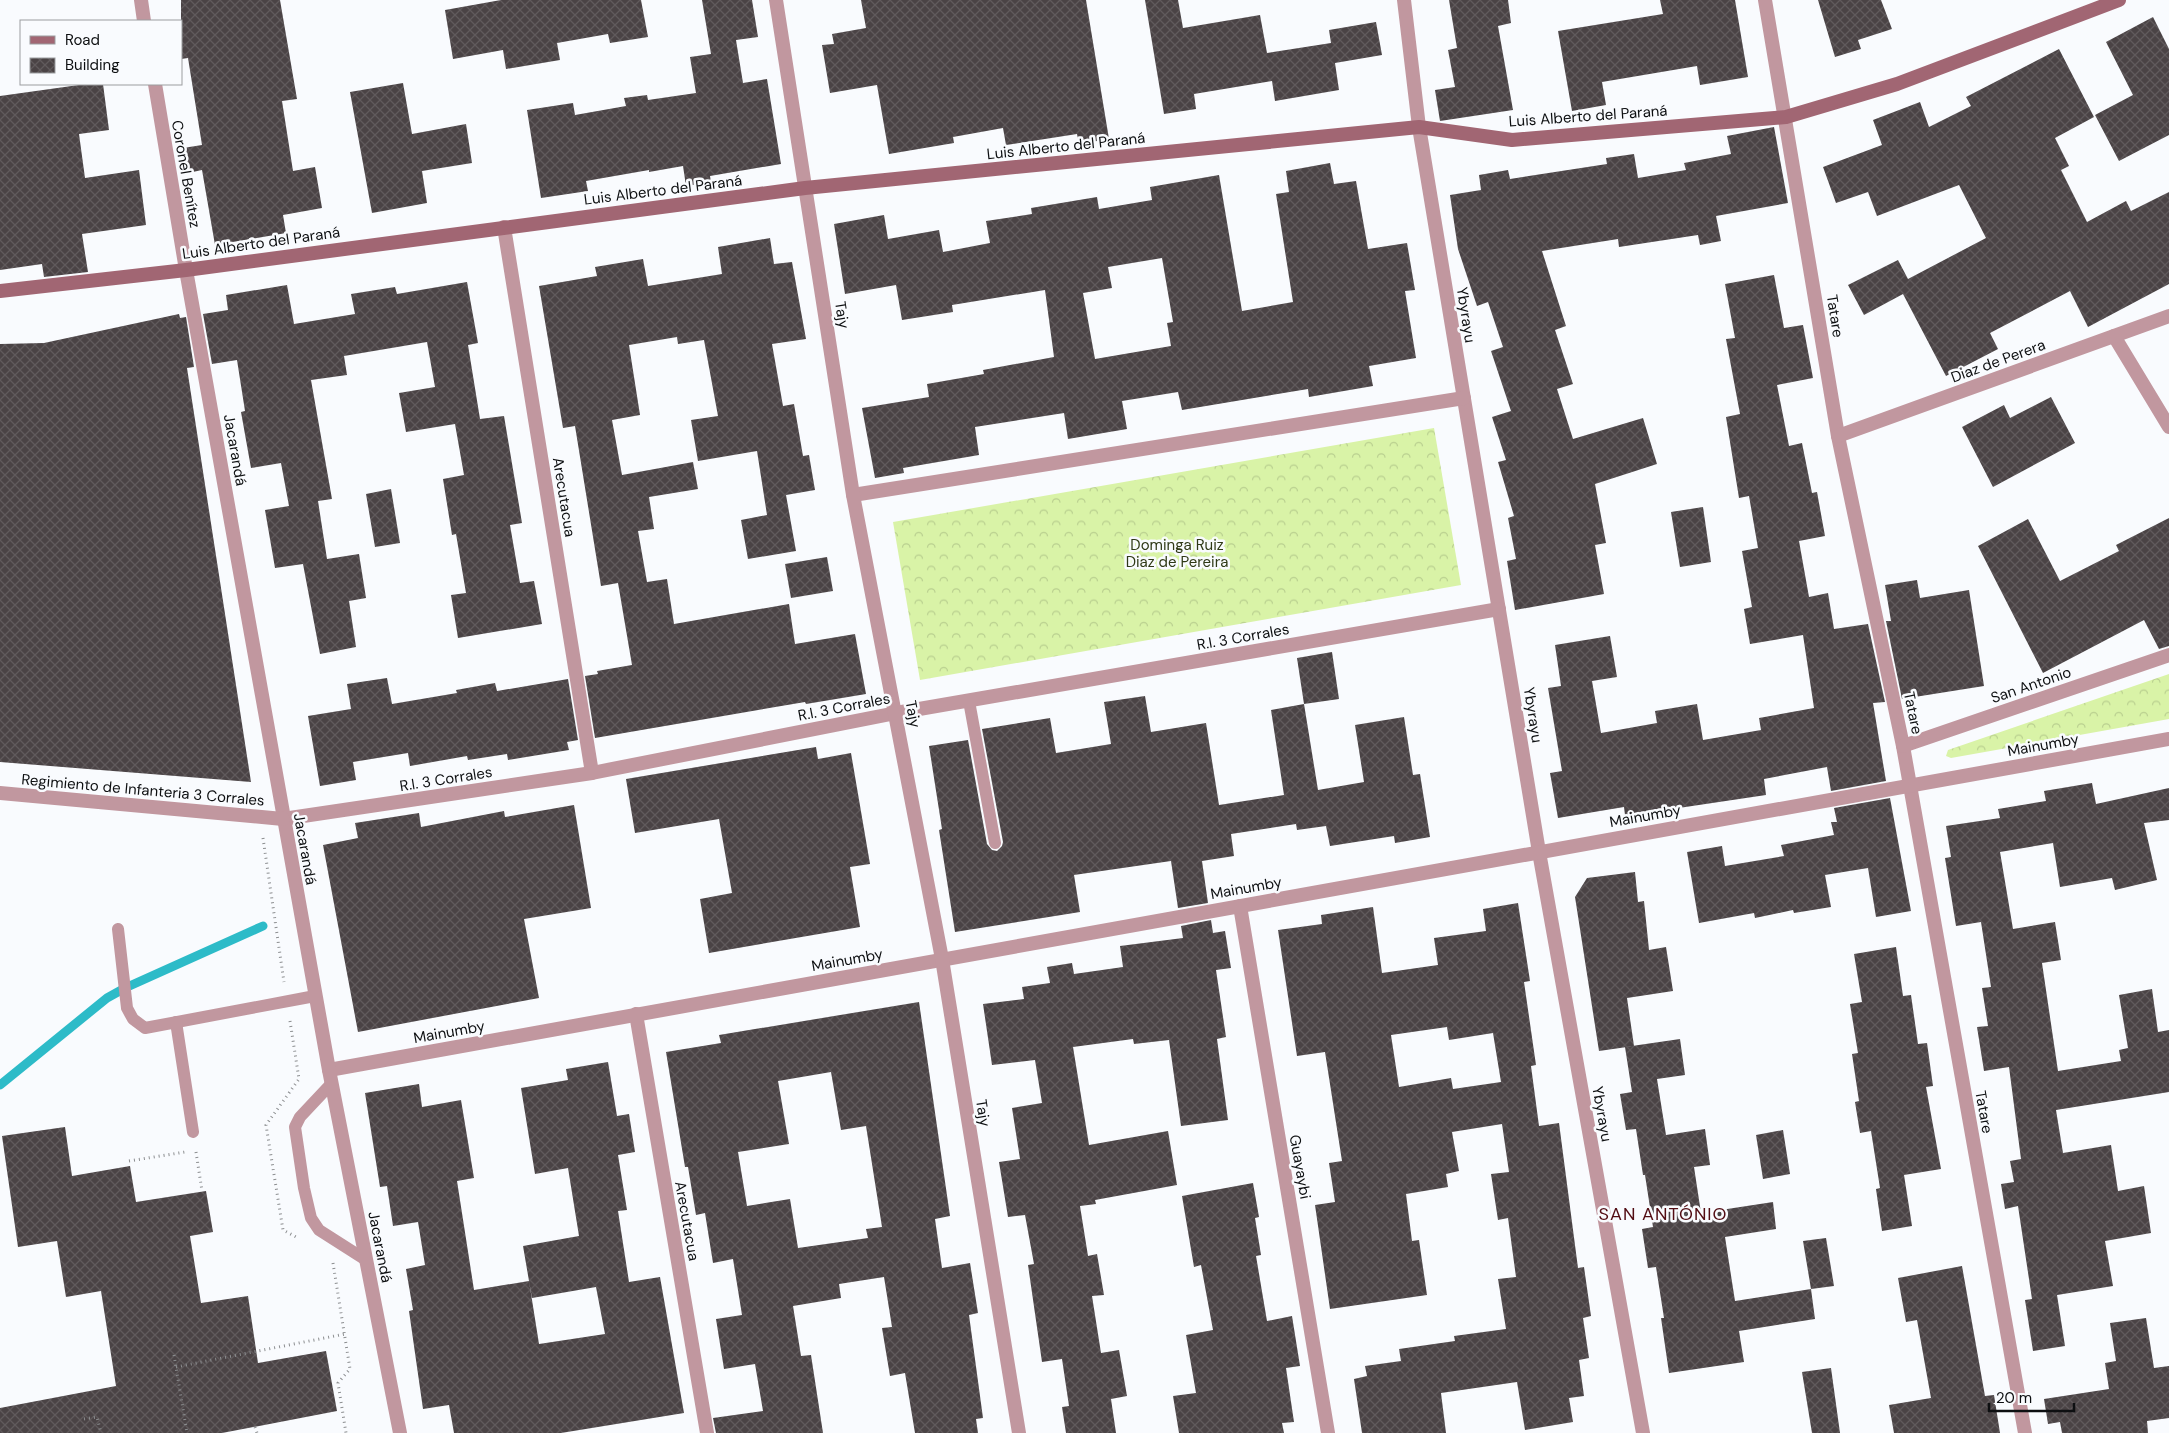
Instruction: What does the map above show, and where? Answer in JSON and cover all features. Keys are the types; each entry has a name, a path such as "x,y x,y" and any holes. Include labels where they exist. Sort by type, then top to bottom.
{"main road":[{"name":"Luis Alberto del Paraná","path":"0,291 186,270 805,188 1418,127 1512,140 1786,117 1897,84 2119,0"}],"street":[{"path":"140,0 144,20"},
{"name":"Tajy","path":"776,0 853,495 942,960 1019,1433"},
{"name":"Ybyrayu","path":"1404,0 1418,127 1539,852 1643,1433"},
{"name":"Tatare","path":"1765,0 1838,436 1903,746 2025,1433"},
{"name":"Coronel Benítez","path":"155,85 186,270"},
{"name":"Arecutacua","path":"504,227 592,773"},
{"name":"Jacarandá","path":"186,270 328,1070 400,1433"},
{"name":"Diaz de Perera","path":"1838,436 2169,316"},
{"path":"2114,336 2169,427"},
{"path":"853,495 1464,398"},
{"name":"R.I. 3 Corrales","path":"283,819 592,773 896,713 1499,608"},
{"name":"San Antonio","path":"1903,746 2169,654"},
{"name":"Mainumby","path":"328,1070 2169,739"},
{"name":"Regimiento de Infanteria 3 Corrales","path":"0,792 283,819"},
{"name":"Guayaybi","path":"1240,906 1328,1433"},
{"name":"Arecutacua","path":"636,1014 707,1433"}],"lane":[{"path":"969,701 995,843"},
{"path":"118,929 127,1008 133,1020 145,1028 315,996"},
{"path":"176,1022 194,1132"},
{"path":"332,1084 300,1117 295,1127 304,1188 312,1218 319,1230 366,1260"}],"path":[{"path":"259,832 263,837 299,1079 266,1125 283,1230 299,1239"},
{"path":"129,1161 196,1151 202,1191"},
{"path":"332,1257 350,1369 338,1383 346,1433"},
{"path":"176,1367 345,1334"},
{"path":"174,1355 187,1433"},
{"path":"84,1419 97,1417 101,1433"},
{"path":"255,1427 256,1433"}],"green space":[{"name":"Dominga Ruiz Diaz de Pereira","path":"1434,428 1461,585 920,680 893,522"},
{"path":"2169,674 2169,719 1951,758 1946,756 1948,750"}],"building":[{"path":"181,0 280,0 297,99 282,101 293,171 315,167 322,208 283,215 286,233 215,245 202,170 188,173 183,148 202,145 188,58 182,59"},
{"path":"501,0 641,0 648,37 610,43 608,34 557,43 560,60 506,69 503,50 453,59 445,10"},
{"path":"702,0 752,0 758,37 736,40 743,83 767,79 781,164 710,176 711,182 686,186 683,166 649,172 649,170 586,181 588,191 541,198 527,110 573,103 575,115 626,106 624,98 647,95 648,100 696,93 690,57 711,54"},
{"path":"861,0 1086,0 1109,139 1079,144 1077,134 1006,145 1003,128 953,137 954,143 889,154 877,85 830,93 822,45 834,44 832,34 866,28"},
{"path":"1145,0 1178,0 1183,28 1260,15 1267,53 1331,43 1329,30 1376,22 1382,55 1335,63 1339,90 1275,101 1272,81 1194,94 1196,109 1164,114"},
{"path":"1449,0 1508,0 1511,23 1498,26 1513,110 1440,121 1435,90 1455,87 1448,50 1457,48"},
{"path":"1660,0 1735,0 1748,77 1700,85 1697,66 1602,82 1606,105 1572,111 1558,31 1663,14"},
{"path":"1818,0 1881,0 1892,29 1858,40 1861,49 1835,57"},
{"path":"2153,17 2169,49 2169,135 2119,161 2095,115 2133,95 2106,42"},
{"path":"2059,49 2094,117 2055,138 2069,166 2061,170 2087,222 2126,201 2131,211 2169,192 2169,284 2088,327 2070,291 1990,333 1998,349 1946,376 1903,294 1864,315 1848,285 1898,260 1908,279 1986,238 1959,185 1877,216 1868,192 1836,203 1823,167 1882,145 1873,120 1920,102 1929,127 1971,106 1966,97"},
{"path":"403,83 412,134 466,124 472,163 422,171 427,203 372,213 350,92"},
{"path":"79,85 103,85 109,130 79,134 85,178 139,170 146,225 82,234 88,272 44,277 42,264 0,270 0,96"},
{"path":"1774,127 1788,203 1716,216 1721,241 1700,245 1698,235 1619,247 1618,239 1542,251 1566,326 1555,330 1573,384 1557,389 1573,439 1643,418 1657,464 1595,484 1606,543 1595,545 1604,594 1515,610 1507,561 1516,559 1508,518 1514,516 1498,462 1506,460 1492,417 1511,411 1491,351 1503,347 1488,302 1477,306 1458,249 1450,195 1481,190 1479,175 1508,170 1510,179 1607,164 1606,158 1634,154 1638,178 1686,170 1684,163 1731,154 1727,136"},
{"path":"1330,163 1334,184 1356,181 1368,249 1407,243 1415,290 1405,291 1416,358 1369,366 1373,386 1309,397 1308,389 1182,410 1178,392 1122,401 1127,429 1068,439 1064,413 975,427 979,455 903,468 904,473 875,478 862,408 929,397 927,384 984,374 983,370 1054,357 1045,290 952,305 953,312 902,320 896,285 845,294 834,224 884,215 888,239 939,230 943,252 990,243 986,221 1032,214 1031,208 1097,197 1099,209 1152,200 1150,187 1219,175 1242,311 1293,302 1276,194 1289,192 1286,171","holes":["1162,258 1173,322 1167,323 1171,346 1095,359 1083,293 1112,288 1108,267"]},
{"path":"770,238 774,264 792,262 806,339 772,344 783,406 794,404 803,456 809,455 815,490 786,495 796,551 748,559 741,520 767,515 757,451 698,461 691,420 718,416 704,340 678,344 677,337 629,345 640,415 612,420 622,475 693,462 698,489 649,497 654,529 638,531 647,582 667,579 674,624 789,604 795,644 855,634 866,694 806,704 805,702 595,738 585,676 598,674 597,671 632,665 618,583 601,586 575,426 563,428 539,286 597,276 595,267 643,259 648,286 722,274 718,247"},
{"path":"1774,275 1784,328 1803,325 1813,378 1777,385 1789,446 1802,443 1812,493 1817,492 1825,536 1799,541 1809,597 1828,593 1834,629 1868,624 1885,702 1873,703 1886,781 1831,791 1827,767 1764,779 1766,795 1625,815 1624,807 1558,818 1550,773 1562,771 1548,688 1561,686 1555,645 1610,636 1617,677 1592,681 1601,733 1657,723 1655,711 1697,704 1703,740 1761,730 1759,718 1814,708 1803,635 1750,644 1744,609 1752,607 1742,551 1758,548 1749,496 1739,498 1726,417 1740,414 1726,339 1735,338 1725,284"},
{"path":"467,282 478,343 468,345 480,419 504,416 522,523 510,525 520,583 534,581 542,624 458,638 451,595 466,593 456,534 452,535 443,479 464,475 455,424 406,432 399,393 435,387 427,342 344,356 347,375 311,380 332,499 318,501 327,559 359,554 366,598 349,601 356,647 320,654 303,564 275,568 265,510 289,506 281,463 251,468 241,412 245,411 237,360 212,364 203,314 228,310 226,295 287,285 294,324 355,314 351,294 395,287 397,294"},
{"path":"179,314 180,318 186,317 194,367 187,368 251,782 0,762 0,344 44,343"},
{"path":"2051,397 2075,443 1993,487 1962,427 2004,405 2010,418"},
{"path":"391,489 400,543 375,547 366,494"},
{"path":"1703,507 1711,562 1680,567 1671,512"},
{"path":"2169,518 2169,646 2159,649 2144,620 2043,673 1978,546 2028,519 2060,581 2119,551 2116,545"},
{"path":"827,557 833,591 791,598 785,564"},
{"path":"1917,580 1920,598 1969,590 1984,686 1902,699 1886,621 1891,621 1885,585"},
{"path":"1332,652 1339,699 1304,704 1297,658"},
{"path":"387,678 392,704 457,693 456,690 495,683 497,691 568,679 578,740 567,742 569,750 508,760 507,754 468,760 467,756 410,766 408,753 353,762 356,780 320,786 308,716 351,709 347,684"},
{"path":"1145,696 1151,732 1206,723 1219,805 1284,795 1271,710 1304,704 1318,790 1364,782 1355,725 1404,717 1413,775 1420,774 1430,837 1395,843 1394,836 1330,846 1326,826 1297,830 1296,824 1231,834 1234,856 1202,861 1208,903 1178,908 1171,861 1074,875 1080,912 955,932 939,830 942,829 929,746 968,740 987,844 992,850 997,851 1003,842 982,729 1050,718 1056,753 1111,744 1104,702"},
{"path":"816,747 818,759 851,753 870,864 850,867 860,927 709,953 700,899 732,893 719,819 635,833 626,779"},
{"path":"2092,783 2096,804 2169,788 2169,820 2144,823 2157,880 2115,890 2112,878 2060,887 2053,843 2000,852 2013,929 2055,922 2061,960 2042,963 2058,1071 2121,1061 2119,1050 2128,1048 2119,995 2152,989 2158,1032 2169,1030 2169,1092 2056,1110 2063,1153 2111,1145 2118,1191 2144,1186 2151,1233 2105,1241 2113,1286 2057,1295 2065,1346 2033,1351 2025,1300 2032,1299 2018,1206 2005,1209 2001,1184 2014,1182 2010,1161 2021,1159 2009,1067 1984,1071 1977,1027 1988,1026 1982,988 1991,987 1981,922 1956,926 1945,858 1951,857 1946,826 2000,818 1998,809 2046,801 2044,791"},
{"path":"1890,798 1911,911 1876,917 1868,868 1825,875 1831,907 1794,913 1793,910 1755,918 1754,913 1699,923 1687,852 1722,846 1725,866 1784,856 1781,845 1834,835 1831,822 1837,822 1834,808"},
{"path":"574,805 591,908 524,919 539,998 358,1032 323,845 358,838 355,823 419,813 421,827 504,811 505,817"},
{"path":"1635,872 1638,902 1644,901 1649,950 1666,947 1673,991 1627,998 1634,1046 1599,1051 1575,897 1587,878"},
{"path":"1518,903 1530,981 1524,982 1536,1065 1531,1066 1539,1126 1559,1123 1578,1268 1584,1267 1591,1316 1583,1318 1589,1358 1579,1360 1584,1396 1569,1398 1573,1422 1525,1430 1517,1382 1441,1393 1446,1433 1362,1433 1354,1379 1367,1376 1365,1366 1401,1361 1399,1349 1455,1341 1454,1336 1506,1329 1498,1279 1516,1277 1508,1218 1498,1220 1491,1174 1509,1172 1502,1124 1452,1132 1459,1171 1446,1174 1448,1187 1406,1194 1412,1241 1419,1240 1427,1295 1330,1309 1315,1205 1335,1202 1329,1163 1342,1161 1325,1052 1297,1056 1278,930 1322,924 1321,915 1373,907 1382,973 1438,965 1434,938 1486,931 1483,909","holes":["1447,1027 1449,1040 1493,1033 1501,1082 1453,1089 1451,1078 1399,1087 1391,1035"]},
{"path":"1211,920 1213,933 1225,931 1231,968 1216,970 1226,1037 1217,1039 1228,1120 1181,1126 1169,1040 1134,1044 1133,1039 1073,1047 1089,1145 1168,1131 1177,1185 1095,1200 1096,1204 1080,1206 1088,1256 1097,1254 1104,1295 1092,1296 1101,1353 1119,1350 1127,1396 1111,1399 1116,1433 1066,1433 1062,1407 1069,1406 1062,1359 1042,1362 1028,1265 1034,1264 1025,1215 1008,1217 999,1162 1020,1159 1012,1108 1042,1103 1035,1060 992,1065 983,1004 1024,999 1022,987 1050,983 1047,967 1072,963 1074,974 1123,967 1120,946 1183,938 1181,926"},
{"path":"1896,947 1903,996 1911,995 1918,1044 1927,1043 1933,1086 1926,1087 1941,1169 1904,1175 1912,1226 1882,1231 1876,1189 1880,1188 1871,1131 1860,1133 1855,1102 1859,1101 1852,1054 1858,1053 1850,1004 1862,1002 1854,954"},
{"path":"919,1002 950,1216 935,1219 942,1268 970,1263 978,1313 969,1315 983,1418 976,1419 978,1433 915,1433 905,1373 890,1376 882,1328 892,1327 884,1277 839,1284 841,1298 793,1306 801,1356 811,1355 823,1433 716,1433 713,1418 763,1411 755,1364 724,1369 716,1319 742,1315 733,1259 713,1263 705,1213 696,1215 688,1167 685,1167 666,1052 721,1043 719,1035","holes":["831,1072 841,1130 866,1126 882,1227 866,1229 868,1238 798,1248 790,1199 747,1206 738,1152 789,1144 778,1081"]},
{"path":"1680,1039 1685,1075 1657,1079 1666,1135 1705,1129 1710,1165 1694,1167 1701,1213 1773,1202 1776,1229 1725,1237 1735,1301 1811,1289 1815,1319 1739,1331 1744,1362 1669,1373 1661,1318 1664,1318 1656,1267 1648,1268 1642,1229 1653,1227 1645,1175 1643,1175 1636,1129 1626,1130 1620,1094 1632,1092 1625,1047"},
{"path":"608,1062 617,1116 629,1114 635,1152 618,1155 627,1210 618,1211 629,1282 660,1277 684,1413 561,1433 454,1433 449,1405 423,1409 409,1311 413,1310 406,1269 425,1265 418,1222 393,1226 387,1186 380,1187 365,1093 419,1084 422,1107 461,1100 474,1178 457,1181 474,1290 529,1281 523,1246 579,1236 568,1168 535,1174 521,1088 568,1080 566,1069","holes":["529,1281 532,1298 596,1287 605,1334 539,1344"]},
{"path":"65,1127 72,1176 130,1166 136,1202 206,1191 213,1232 190,1236 201,1303 248,1296 258,1363 326,1351 337,1411 222,1433 0,1433 0,1408 116,1386 101,1291 66,1297 57,1241 18,1247 2,1136"},
{"path":"1783,1130 1790,1174 1763,1179 1756,1135"},
{"path":"1253,1183 1259,1217 1255,1218 1261,1255 1256,1256 1267,1321 1292,1316 1300,1366 1286,1368 1294,1422 1282,1423 1284,1433 1179,1433 1173,1396 1196,1393 1186,1335 1213,1330 1201,1265 1194,1267 1182,1196"},
{"path":"1826,1238 1834,1286 1811,1289 1803,1241"},
{"path":"1962,1266 1985,1396 1994,1395 2000,1433 1894,1433 1889,1405 1931,1398 1917,1320 1906,1322 1898,1278"},
{"path":"2146,1318 2154,1368 2169,1366 2169,1418 2147,1421 2148,1433 2062,1433 2060,1422 2048,1424 2044,1399 2109,1389 2105,1363 2116,1361 2110,1323"},
{"path":"1831,1368 1840,1433 1812,1433 1802,1372"}],"waterway":[{"path":"0,1085 107,998 125,988 263,926"}],"district":[{"name":"SAN ANTÓNIO","path":"1663,1214"}]}
